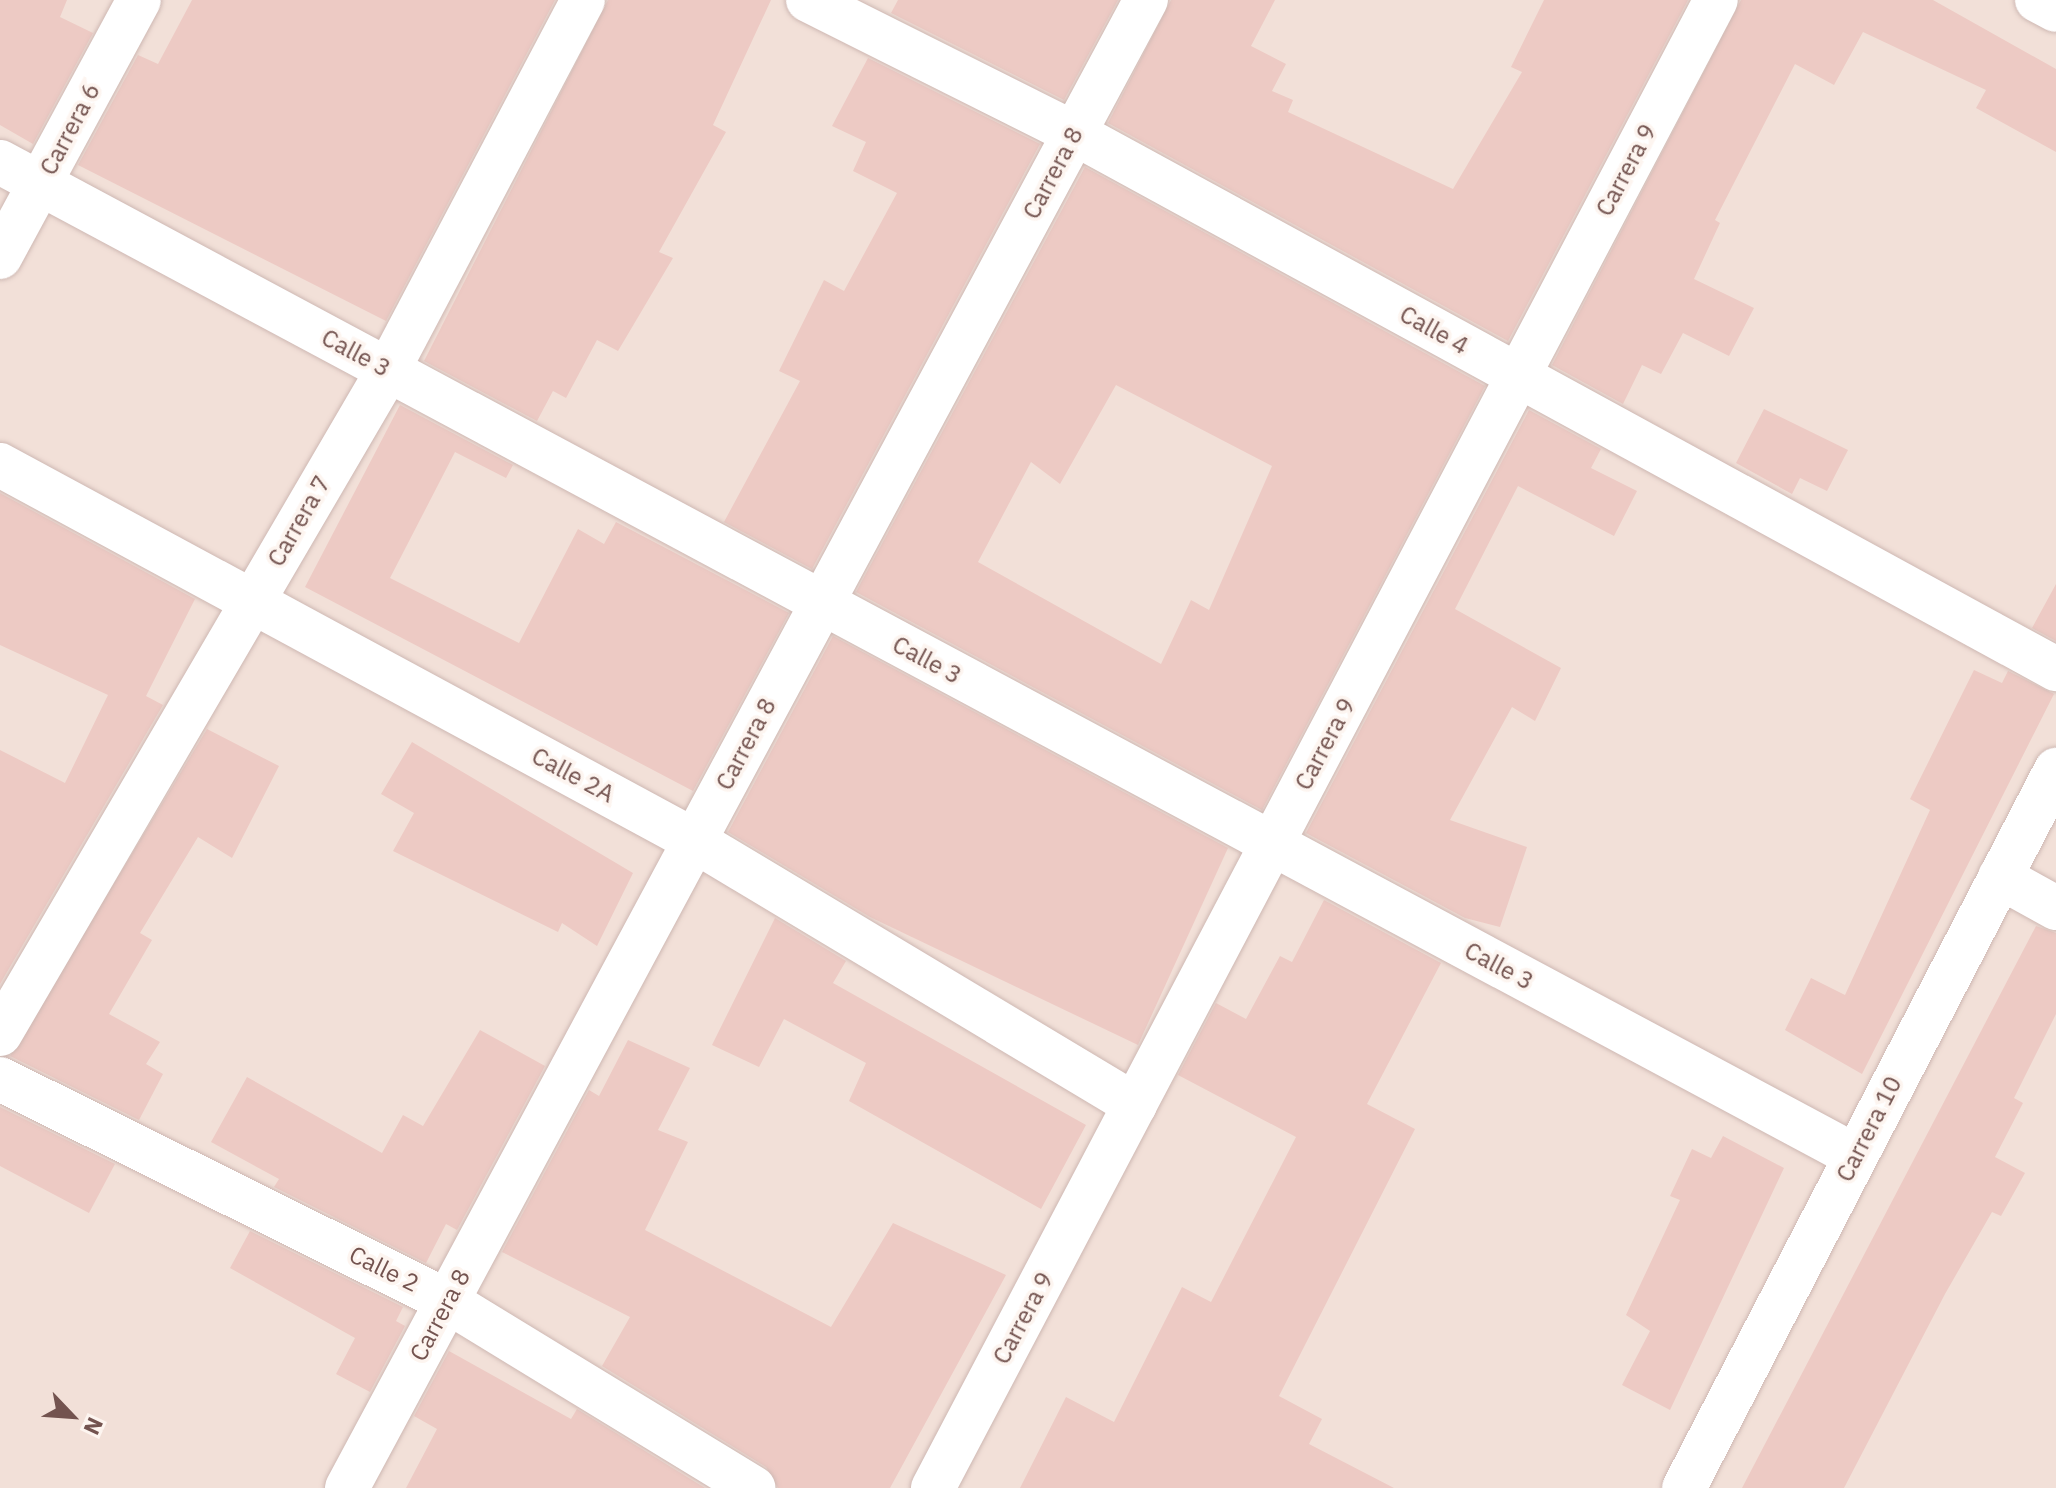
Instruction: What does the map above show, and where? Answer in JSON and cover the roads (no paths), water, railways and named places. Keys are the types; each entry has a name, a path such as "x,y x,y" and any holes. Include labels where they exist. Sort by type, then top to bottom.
{"street":[{"name":"Carrera 6","path":"0,257 139,0"},
{"name":"Carrera 7","path":"0,1034 388,370 583,0"},
{"name":"Calle 4","path":"808,0 1074,133 2056,669"},
{"name":"Carrera 8","path":"347,1488 1146,0"},
{"name":"Carrera 9","path":"933,1488 1716,0"},
{"path":"2037,0 2056,10"},
{"name":"Calle 3","path":"0,162 1855,1156"},
{"name":"Calle 2A","path":"0,465 695,841 1135,1105"},
{"name":"Carrera 10","path":"1684,1488 2056,770"},
{"path":"2000,877 2056,908"},
{"name":"Calle 2","path":"0,1079 447,1301 753,1488"}]}
